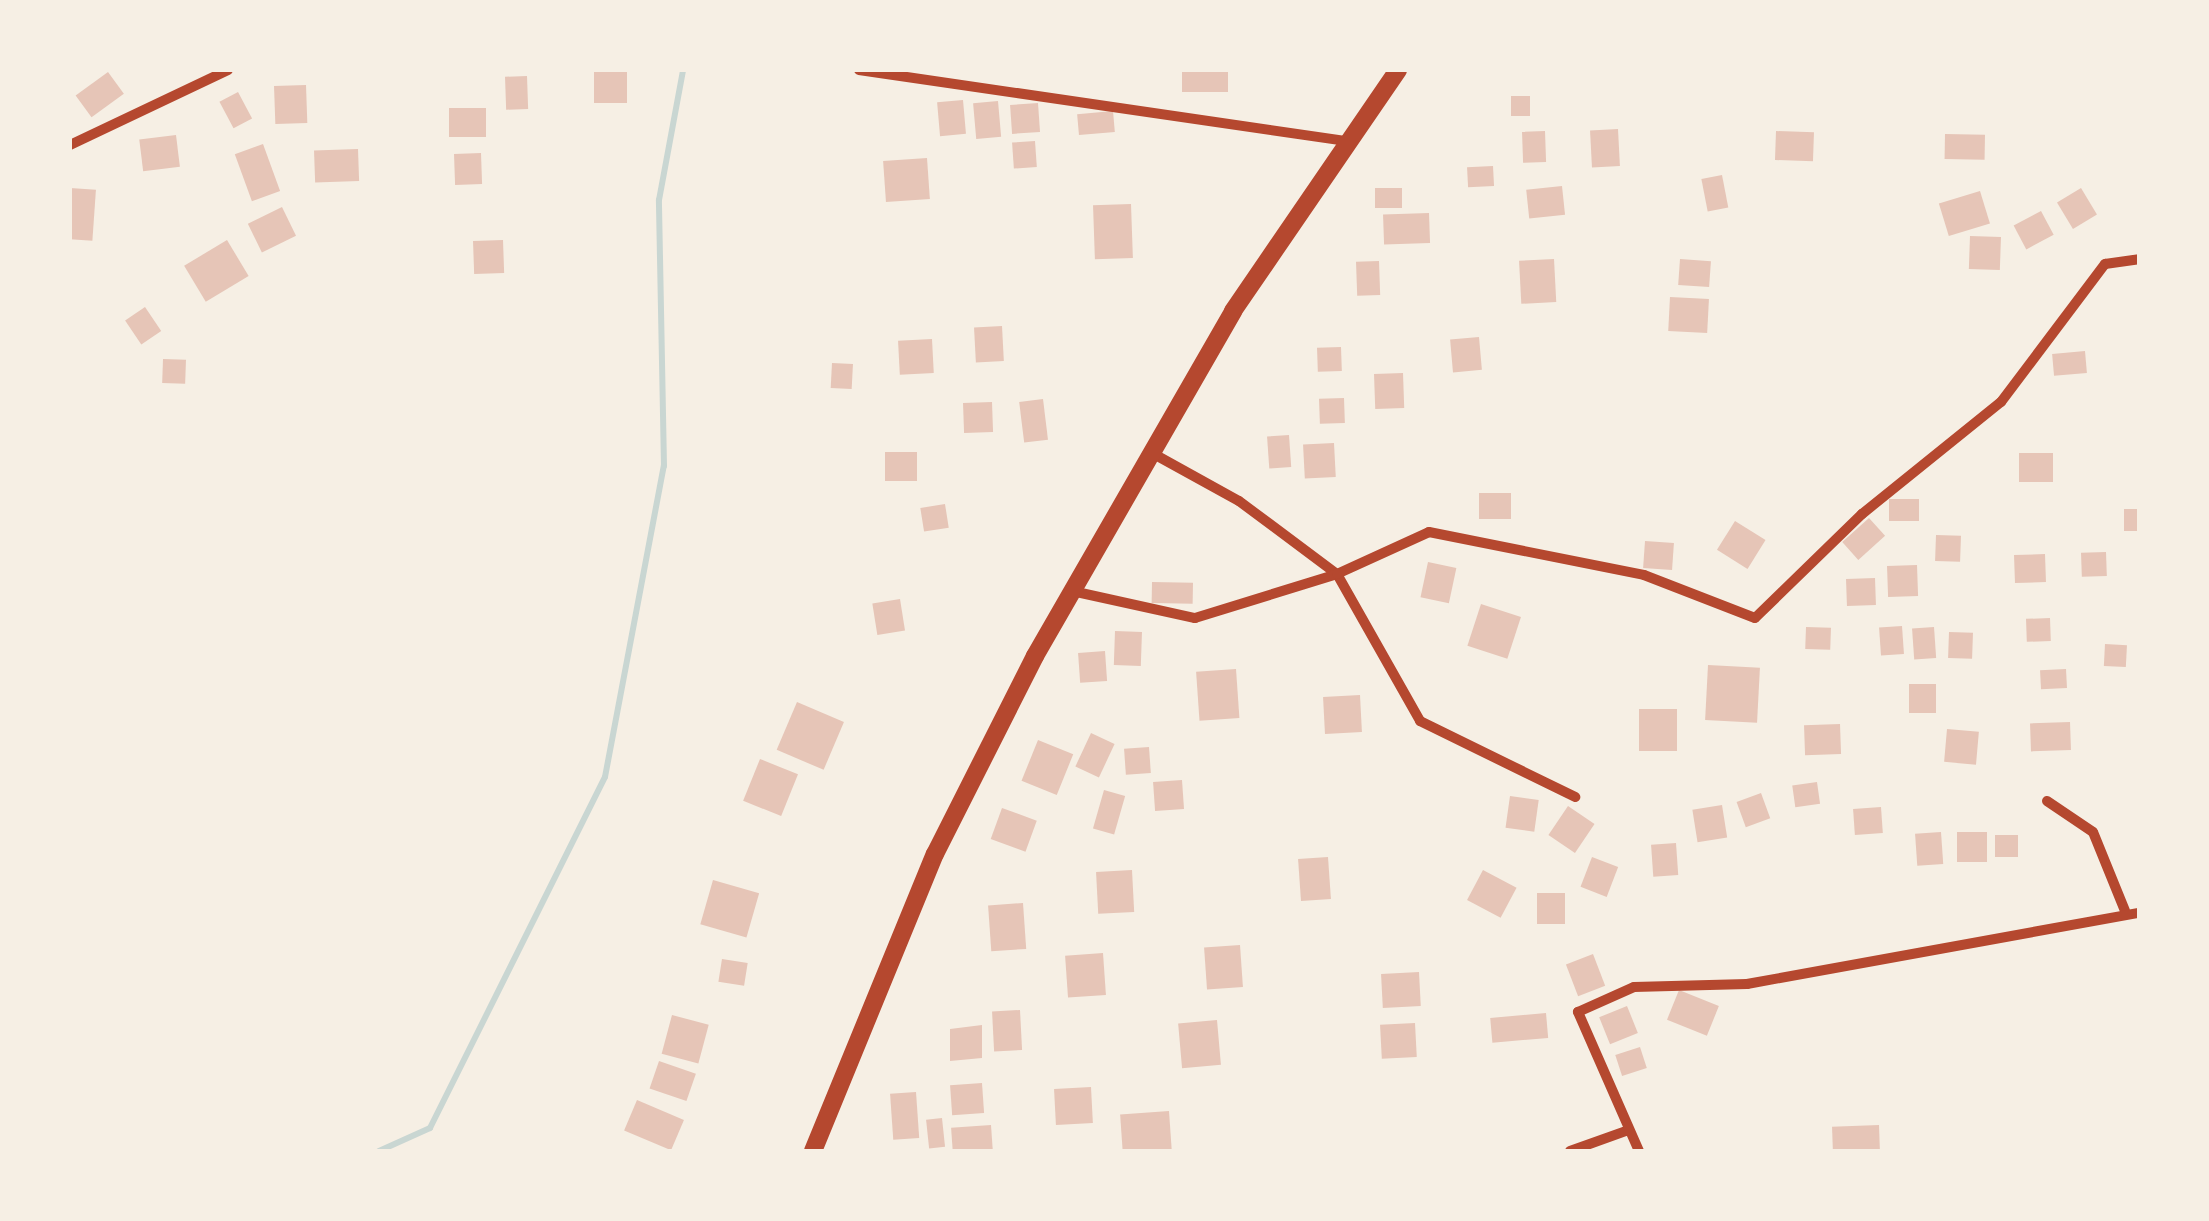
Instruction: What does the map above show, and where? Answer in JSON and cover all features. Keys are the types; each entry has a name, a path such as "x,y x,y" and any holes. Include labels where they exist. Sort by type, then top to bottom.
{"main road":[{"path":"813,1151 935,854 1071,591 1233,311 1398,70"}],"street":[{"path":"70,145 228,70"},
{"path":"859,70 1347,141"},
{"path":"1071,591 1195,618 1337,574 1429,532 1644,575 1755,618 1862,514 2001,402 2105,264 2139,258"},
{"path":"1152,453 1239,501 1337,574 1420,721 1575,796"},
{"path":"2047,802 2093,832 2126,910"},
{"path":"1639,1151 1626,1131 1578,1012 1620,994 1840,970 2126,910 2139,913"},
{"path":"1570,1151 1626,1131"}],"building":[{"path":"594,70 627,70 627,103 594,103"},
{"path":"1182,70 1228,70 1228,92 1182,92"},
{"path":"108,72 124,94 92,117 76,96"},
{"path":"527,76 528,109 506,110 505,77"},
{"path":"306,85 307,123 275,124 274,86"},
{"path":"238,92 252,118 234,128 219,102"},
{"path":"1511,96 1530,96 1530,116 1511,116"},
{"path":"963,100 966,134 940,136 937,102"},
{"path":"998,101 1001,137 976,139 973,103"},
{"path":"1038,103 1040,132 1012,134 1010,105"},
{"path":"449,108 486,108 486,137 449,137"},
{"path":"1113,111 1115,132 1079,135 1077,114"},
{"path":"1618,129 1620,166 1592,167 1590,130"},
{"path":"1545,131 1546,162 1523,163 1522,132"},
{"path":"1776,131 1814,132 1813,161 1775,160"},
{"path":"1945,134 1985,135 1985,160 1945,159"},
{"path":"176,135 180,167 143,171 139,140"},
{"path":"1035,141 1037,167 1014,169 1012,143"},
{"path":"263,144 280,191 252,201 235,154"},
{"path":"358,149 359,181 315,183 314,151"},
{"path":"481,153 482,184 455,185 454,154"},
{"path":"927,158 930,199 886,202 883,161"},
{"path":"1493,166 1494,186 1468,187 1467,167"},
{"path":"1722,175 1728,207 1708,211 1701,179"},
{"path":"1562,186 1565,215 1529,219 1526,190"},
{"path":"70,188 96,190 92,241 70,239"},
{"path":"1375,188 1402,188 1402,208 1375,208"},
{"path":"2081,188 2097,215 2073,229 2057,202"},
{"path":"1980,191 1990,224 1949,236 1939,204"},
{"path":"1131,204 1133,258 1095,259 1093,205"},
{"path":"282,207 296,236 262,252 248,224"},
{"path":"2041,211 2054,235 2026,249 2014,226"},
{"path":"1429,213 1430,243 1384,245 1383,215"},
{"path":"1970,236 2001,237 2000,270 1969,269"},
{"path":"227,240 249,276 206,302 184,266"},
{"path":"503,240 504,273 474,274 473,241"},
{"path":"1554,259 1556,302 1521,304 1519,261"},
{"path":"1680,259 1711,261 1709,287 1678,285"},
{"path":"1379,261 1380,295 1357,296 1356,262"},
{"path":"1670,297 1709,299 1707,333 1668,331"},
{"path":"145,307 161,331 141,344 125,320"},
{"path":"1002,326 1004,361 976,362 974,327"},
{"path":"1479,337 1482,370 1453,372 1450,340"},
{"path":"932,339 934,373 900,375 898,341"},
{"path":"1341,347 1342,371 1318,372 1317,348"},
{"path":"2085,351 2087,373 2054,376 2052,354"},
{"path":"163,359 186,360 185,384 162,383"},
{"path":"832,363 853,364 852,389 831,388"},
{"path":"1403,373 1404,408 1375,409 1374,374"},
{"path":"1344,398 1345,423 1320,424 1319,399"},
{"path":"1043,399 1048,440 1024,443 1019,402"},
{"path":"992,402 993,432 964,433 963,403"},
{"path":"1289,435 1291,467 1269,468 1267,437"},
{"path":"1334,443 1336,477 1305,479 1303,445"},
{"path":"885,452 917,452 917,481 885,481"},
{"path":"2019,453 2053,453 2053,482 2019,482"},
{"path":"1479,493 1511,493 1511,519 1479,519"},
{"path":"1889,499 1919,499 1919,521 1889,521"},
{"path":"945,504 949,528 924,532 920,508"},
{"path":"2124,509 2139,509 2139,531 2124,531"},
{"path":"1869,518 1885,536 1858,560 1842,542"},
{"path":"1735,521 1766,540 1748,569 1717,550"},
{"path":"1936,535 1961,536 1960,562 1935,561"},
{"path":"1645,541 1674,543 1672,570 1643,568"},
{"path":"2106,552 2107,576 2082,577 2081,553"},
{"path":"2045,554 2046,582 2015,583 2014,555"},
{"path":"1428,562 1456,568 1449,603 1421,597"},
{"path":"1917,565 1918,596 1888,597 1887,566"},
{"path":"1875,578 1876,605 1847,606 1846,579"},
{"path":"1152,582 1193,583 1193,604 1152,603"},
{"path":"900,599 905,631 877,635 872,603"},
{"path":"1481,604 1521,617 1507,659 1467,646"},
{"path":"2050,618 2051,641 2027,642 2026,619"},
{"path":"1902,626 1904,654 1881,656 1879,628"},
{"path":"1806,627 1831,628 1830,650 1805,649"},
{"path":"1934,627 1936,658 1914,659 1912,629"},
{"path":"1115,631 1142,632 1141,666 1114,665"},
{"path":"1949,632 1973,633 1972,659 1948,658"},
{"path":"2105,644 2127,645 2126,667 2104,666"},
{"path":"1105,651 1107,681 1080,683 1078,653"},
{"path":"1708,665 1760,668 1757,723 1705,720"},
{"path":"1236,669 1239,718 1200,721 1196,672"},
{"path":"2066,669 2067,688 2041,689 2040,670"},
{"path":"1909,684 1936,684 1936,713 1909,713"},
{"path":"1360,695 1362,732 1325,734 1323,697"},
{"path":"797,702 844,722 824,770 777,750"},
{"path":"1639,709 1677,709 1677,751 1639,751"},
{"path":"2070,722 2071,750 2031,751 2030,723"},
{"path":"1840,724 1841,754 1805,755 1804,725"},
{"path":"1947,729 1979,732 1976,765 1944,762"},
{"path":"1091,733 1115,744 1099,778 1075,767"},
{"path":"1038,740 1073,754 1057,795 1022,781"},
{"path":"1149,747 1151,773 1126,775 1124,749"},
{"path":"760,759 798,774 781,816 743,801"},
{"path":"1182,780 1184,809 1155,811 1153,782"},
{"path":"1817,782 1820,804 1795,807 1792,785"},
{"path":"1104,790 1125,796 1114,835 1093,828"},
{"path":"1761,793 1770,818 1746,827 1737,802"},
{"path":"1510,796 1539,800 1534,832 1506,828"},
{"path":"1722,805 1727,838 1698,842 1692,810"},
{"path":"1568,806 1595,824 1575,853 1548,835"},
{"path":"1881,807 1883,833 1855,835 1853,809"},
{"path":"1002,808 1037,821 1025,852 991,839"},
{"path":"1941,832 1943,864 1917,866 1915,834"},
{"path":"1957,832 1987,832 1987,862 1957,862"},
{"path":"1995,835 2018,835 2018,857 1995,857"},
{"path":"1676,843 1678,875 1653,877 1651,845"},
{"path":"1328,857 1331,899 1301,901 1298,859"},
{"path":"1592,857 1618,867 1607,897 1581,887"},
{"path":"1132,870 1134,912 1098,914 1096,872"},
{"path":"1483,870 1517,888 1501,918 1467,900"},
{"path":"713,880 759,893 746,937 700,924"},
{"path":"1537,893 1565,893 1565,924 1537,924"},
{"path":"1023,903 1026,949 991,951 988,905"},
{"path":"1240,945 1243,987 1207,989 1204,948"},
{"path":"1103,953 1106,995 1068,998 1065,956"},
{"path":"1593,954 1605,986 1578,996 1566,964"},
{"path":"722,959 748,963 744,986 718,982"},
{"path":"1419,972 1421,1006 1383,1008 1381,974"},
{"path":"1679,990 1719,1006 1707,1036 1667,1020"},
{"path":"1627,1006 1638,1033 1610,1044 1599,1017"},
{"path":"1020,1010 1022,1050 994,1051 992,1011"},
{"path":"1546,1013 1548,1038 1492,1043 1490,1018"},
{"path":"672,1015 709,1025 698,1063 662,1054"},
{"path":"1217,1020 1221,1065 1182,1068 1178,1023"},
{"path":"1415,1023 1417,1057 1382,1059 1380,1025"},
{"path":"982,1025 982,1058 950,1061 950,1029"},
{"path":"1640,1047 1647,1068 1622,1076 1615,1055"},
{"path":"659,1061 696,1074 686,1101 650,1088"},
{"path":"982,1083 984,1113 952,1115 950,1085"},
{"path":"1091,1087 1093,1123 1056,1125 1054,1089"},
{"path":"916,1092 919,1138 893,1140 890,1094"},
{"path":"637,1100 684,1120 671,1150 624,1130"},
{"path":"1169,1111 1172,1151 1123,1151 1120,1114"},
{"path":"942,1118 945,1147 929,1149 926,1120"},
{"path":"991,1125 993,1151 953,1151 951,1128"},
{"path":"1879,1125 1880,1151 1833,1151 1832,1127"}],"waterway":[{"path":"379,1151 430,1128 605,777 664,466 659,200 683,71"}]}
